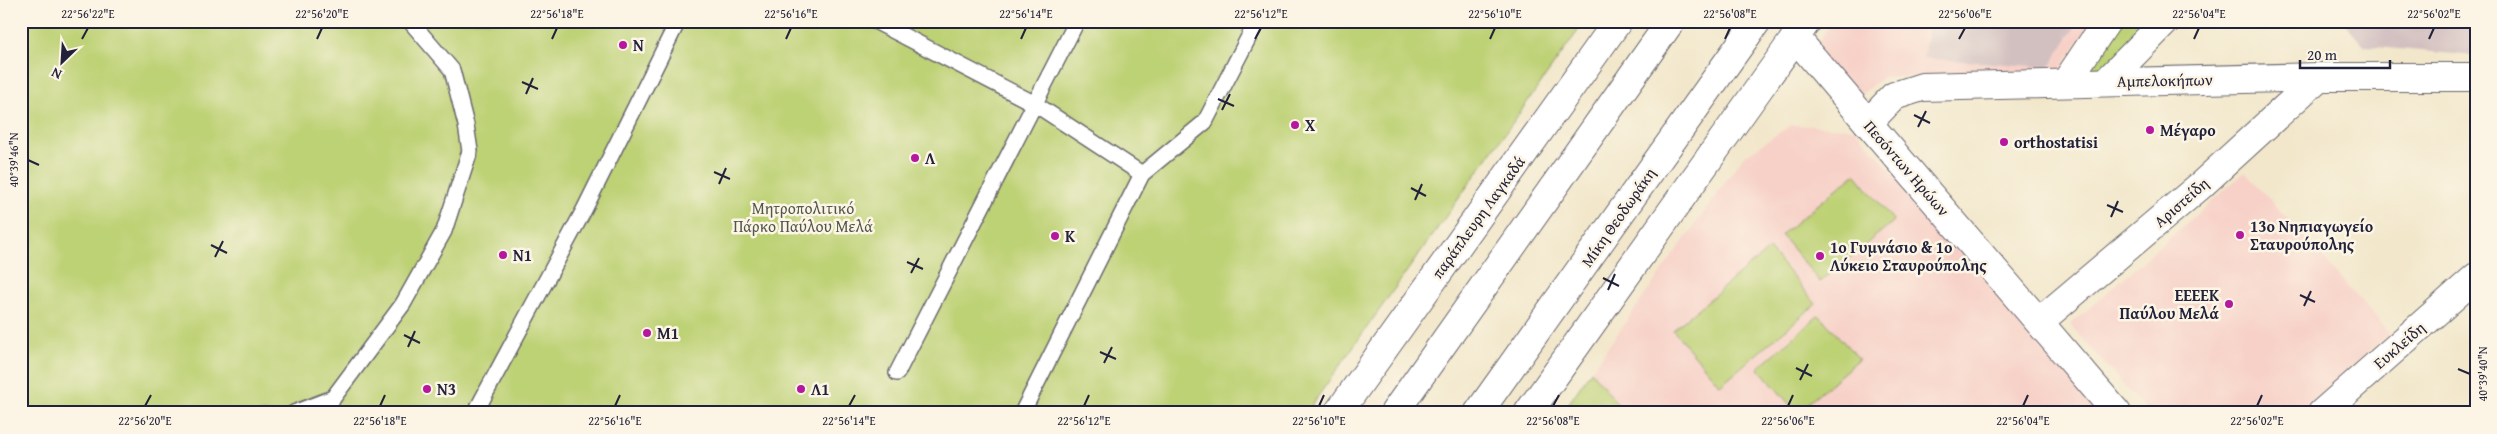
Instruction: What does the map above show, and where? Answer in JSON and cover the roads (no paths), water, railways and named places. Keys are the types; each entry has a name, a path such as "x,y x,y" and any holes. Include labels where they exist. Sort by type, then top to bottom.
{"main road":[{"name":"παράπλευρη Λαγκαδά","path":"1338,413 1618,21"},
{"path":"1394,413 1672,21"},
{"name":"Μίκη Θεοδωράκη","path":"1478,413 1757,21"},
{"path":"2066,82 2107,21"},
{"path":"2107,81 2166,21"},
{"path":"1528,413 1801,29"},
{"name":"Πεσόντων Ηρώων","path":"1801,29 1868,123 2039,322 2112,411"},
{"name":"Αμπελοκήπων","path":"1868,123 1894,96 1922,87 2319,77 2476,77"},
{"name":"Αριστείδη","path":"2039,322 2201,185 2319,77"},
{"name":"Ευκλείδη","path":"2322,413 2476,277"}],"lane":[{"path":"326,413 333,398 403,304 444,231 470,151 466,125 452,70 410,21"},
{"path":"475,413 584,210 678,21"},
{"path":"875,21 1035,104 1142,174"},
{"path":"897,373 1077,21"},
{"path":"1022,413 1142,174 1205,122 1257,21"},
{"path":"294,413 333,398"}],"place":[{"name":"Ν","path":"623,45"},
{"name":"Χ","path":"1295,125"},
{"name":"Μέγαρο","path":"2150,130"},
{"name":"orthostatisi","path":"2004,142"},
{"name":"Λ","path":"915,158"},
{"name":"13ο Νηπιαγωγείο Σταυρούπολης","path":"2240,235"},
{"name":"Κ","path":"1055,236"},
{"name":"Ν1","path":"503,255"},
{"name":"1ο Γυμνάσιο & 1ο Λύκειο Σταυρούπολης","path":"1820,256"},
{"name":"ΕΕΕΕΚ Παύλου Μελά","path":"2229,304"},
{"name":"Μ1","path":"647,333"},
{"name":"Ν3","path":"427,389"},
{"name":"Λ1","path":"801,389"}],"park label":[{"name":"Μητροπολιτικό Πάρκο Παύλου Μελά","path":"803,217"}]}
